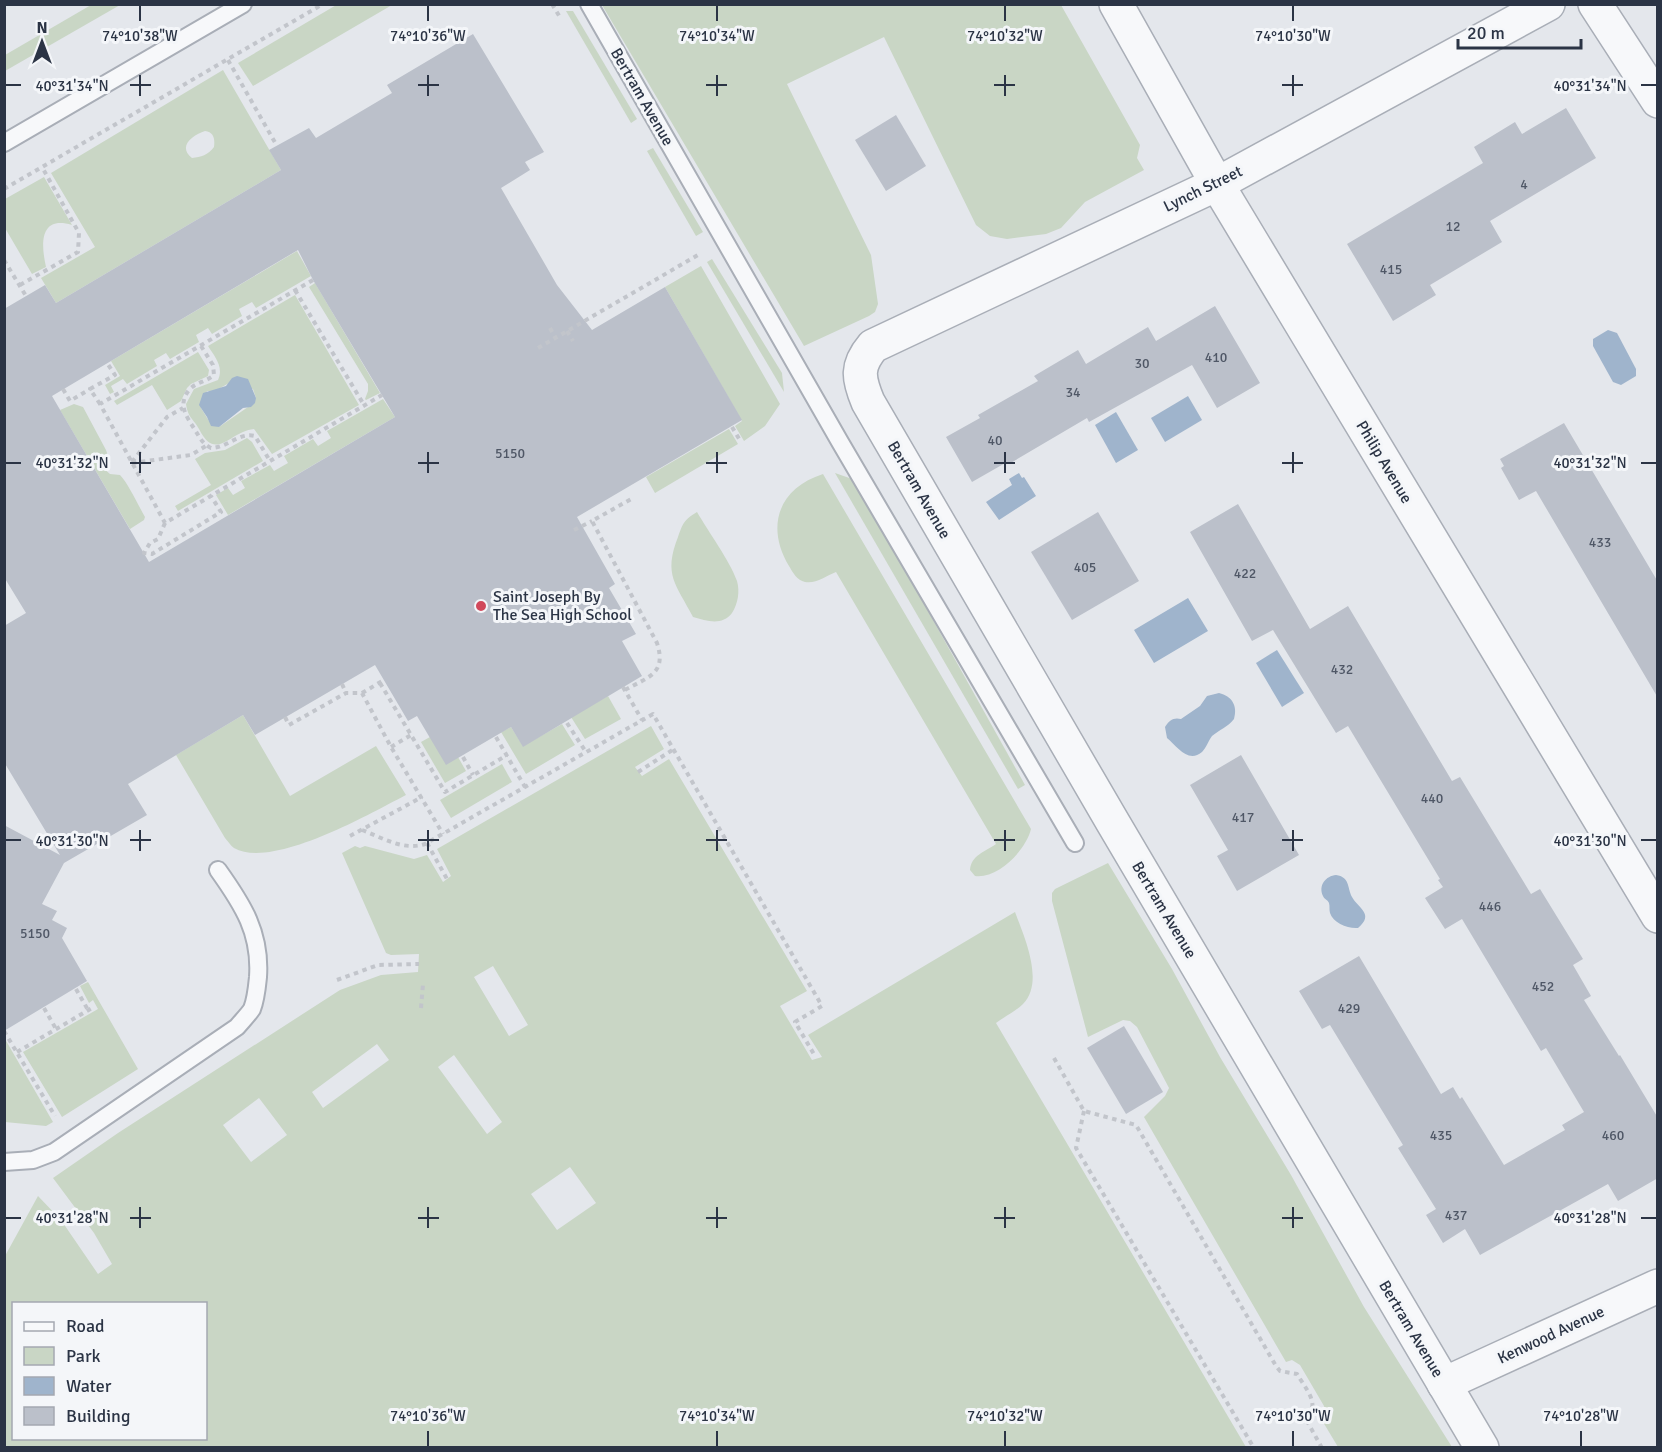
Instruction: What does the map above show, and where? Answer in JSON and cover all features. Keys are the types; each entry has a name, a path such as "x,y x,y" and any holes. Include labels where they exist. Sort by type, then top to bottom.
{"street":[{"name":"Philip Avenue","path":"1116,4 1217,184 1658,916"},
{"name":"Lynch Street","path":"860,368 864,357 873,346 1217,184 1548,4"},
{"path":"1595,4 1658,101"},
{"name":"Bertram Avenue","path":"860,368 861,382 867,402 1482,1448"},
{"name":"Kenwood Avenue","path":"1444,1384 1658,1286"}],"lane":[{"path":"4,143 243,4"},
{"name":"Bertram Avenue","path":"589,4 840,442 1075,843"},
{"path":"4,1162 33,1160 54,1152 237,1027 252,1009 259,968 252,925 240,901 218,870"}],"path":[{"path":"4,189 323,4"},
{"path":"228,60 277,146"},
{"path":"20,285 78,252 79,233 42,167"},
{"path":"538,348 698,255"},
{"path":"4,260 26,296"},
{"path":"100,404 313,280"},
{"path":"295,290 364,405"},
{"path":"550,328 555,337"},
{"path":"567,331 573,341"},
{"path":"201,346 213,365 214,375 190,388 186,395 184,414 201,442 206,446 216,448 242,436 251,435 255,436 270,461"},
{"path":"63,389 70,401 115,375 107,363"},
{"path":"90,388 165,523"},
{"path":"211,496 221,512 152,554 144,553 150,543 158,539 165,523 382,395"},
{"path":"132,463 168,417 183,408"},
{"path":"732,427 741,442"},
{"path":"132,463 191,455 206,446"},
{"path":"574,530 633,498"},
{"path":"592,521 657,643 660,653 661,662 655,673 624,689 642,720"},
{"path":"285,717 289,725 346,693 362,693 382,681 445,792 507,755"},
{"path":"342,684 346,693"},
{"path":"362,693 443,834"},
{"path":"362,830 413,848 427,843 653,714 822,1006 795,1023 815,1056"},
{"path":"567,723 586,752"},
{"path":"392,747 411,735"},
{"path":"496,737 525,787"},
{"path":"638,772 674,749"},
{"path":"463,758 473,775"},
{"path":"350,836 422,797"},
{"path":"427,843 447,879"},
{"path":"337,980 378,965 419,964"},
{"path":"421,1008 423,984"},
{"path":"17,1052 90,1009 76,988"},
{"path":"44,1008 56,1029"},
{"path":"4,1031 70,1142"},
{"path":"1054,1058 1084,1111 1076,1148 1254,1448"},
{"path":"1084,1111 1136,1125 1276,1366 1280,1371 1297,1374 1312,1402 1308,1423 1322,1448"}],"green space":[{"path":"338,4 392,5 253,86 238,63"},
{"path":"91,5 120,5 5,71 5,55"},
{"path":"602,5 1061,5 1140,145 1137,158 1144,170 1085,202 1061,228 1046,234 1007,239 990,236 976,225 884,37 787,84 871,255 878,304 875,312 869,316 804,346"},
{"path":"566,11 573,11 637,119 631,123"},
{"path":"223,70 281,170 56,303 41,278 95,247 51,173","holes":["205,131 213,136 214,147 204,155 192,158 188,154 186,145 192,138"]},
{"path":"653,148 703,232 696,236 647,151"},
{"path":"44,177 72,225 53,224 48,228 43,241 46,267 32,274 5,228 5,199"},
{"path":"297,251 311,276 256,308 252,302 239,309 242,316 212,334 208,328 196,335 199,342 170,359 166,353 154,360 157,366 127,384 123,379 111,386 114,392 110,394 105,385 120,376 111,361"},
{"path":"712,259 782,373 784,392 707,262"},
{"path":"701,266 780,404 765,426 744,441 735,426 742,421 665,287"},
{"path":"315,283 380,393 365,399 368,384 309,287"},
{"path":"295,295 359,405 272,454 254,429 224,442 211,444 189,415 186,404 194,389 218,380 220,375 216,358 208,346","holes":["229,383 253,389 256,398 248,407 219,427 209,421 201,408 207,391 215,391"]},
{"path":"198,352 209,370 208,376 191,384 181,401 167,410 152,385 117,405 114,401"},
{"path":"383,399 395,417 228,515 216,495 228,488 233,495 245,488 241,481 270,465 274,471 288,463 284,456 313,439 318,446 331,438 327,431"},
{"path":"74,404 83,407 106,450 103,468 110,474 120,475 145,517 130,529 60,410"},
{"path":"729,429 738,444 655,493 646,477"},
{"path":"247,438 252,442 263,461 178,511 175,506 211,485 195,459 205,453 225,450"},
{"path":"835,473 855,480 1025,785 1018,789"},
{"path":"823,474 1031,829 1017,854 993,873 975,876 970,870 979,854 996,844 836,572 813,582 802,581 794,574 782,551 778,537 780,510 796,489 808,480"},
{"path":"697,512 729,564 738,585 738,597 734,609 724,620 709,621 693,617 674,579 672,561 681,528"},
{"path":"608,696 621,719 585,739 571,717"},
{"path":"243,715 290,796 376,746 406,795 346,825 296,846 272,852 251,853 234,848 225,838 176,755"},
{"path":"562,724 575,745 526,774 501,732 511,727 523,746"},
{"path":"651,726 664,749 635,767 642,776 669,759 807,991 780,1006 812,1060 822,1057 808,1035 1015,912 1031,959 1032,984 1023,1004 996,1023 1246,1447 5,1447 5,1256 38,1196 61,1220 98,1274 112,1264 94,1233 53,1178 118,1133 340,990 381,975 418,972 419,954 391,955 386,953 342,853 355,846 360,848 365,846 414,859 427,855 443,882 451,876 437,849","holes":["493,966 528,1025 509,1036 474,977","377,1044 389,1060 323,1108 312,1092","454,1055 502,1122 487,1134 438,1067","259,1098 287,1135 251,1162 223,1125","570,1167 596,1203 557,1230 531,1194"]},
{"path":"430,737 458,757 466,771 445,783 421,742"},
{"path":"502,764 512,782 451,818 440,800"},
{"path":"1108,863 1291,1175 1364,1307 1452,1447 1338,1447 1320,1417 1325,1411 1324,1406 1300,1365 1292,1360 1286,1362 1144,1117 1165,1096 1169,1088 1137,1027 1130,1021 1123,1020 1088,1037 1052,901 1052,893 1055,889"},
{"path":"88,982 138,1069 62,1117 23,1052 98,1009 93,1000 89,1003 80,986"},
{"path":"5,1039 53,1122 46,1126 5,1122"}],"water":[{"path":"1608,330 1617,333 1636,369 1636,376 1621,385 1613,382 1593,346 1593,339"},
{"path":"237,376 248,379 256,398 255,403 251,407 243,408 219,427 211,426 199,405 203,393 226,386 232,378"},
{"path":"1188,396 1202,420 1165,442 1151,418"},
{"path":"1116,412 1138,450 1116,463 1095,425"},
{"path":"1019,473 1036,496 999,520 986,502 1012,485 1009,479"},
{"path":"1188,598 1208,631 1154,663 1134,630"},
{"path":"1277,650 1304,693 1282,707 1256,663"},
{"path":"1219,693 1227,696 1233,702 1234,719 1212,736 1202,752 1192,756 1187,755 1167,738 1165,727 1172,720 1181,719 1200,706 1207,696"},
{"path":"1336,875 1346,880 1352,897 1364,911 1365,919 1358,928 1341,925 1330,913 1329,903 1322,892 1322,885 1326,879"}],"building":[{"path":"473,34 544,152 525,162 530,170 501,188 557,285 592,330 665,287 742,420 577,517 615,584 609,588 636,634 622,641 642,676 523,747 511,727 446,765 417,716 408,721 375,665 255,735 243,715 128,784 147,815 64,863 42,904 57,911 52,920 67,928 62,938 87,981 4,1031 4,825 60,855 4,762 4,626 26,613 4,577 4,309 45,285 56,303 281,170 269,150 309,128 316,138 392,93 387,85","holes":["298,250 313,280 395,417 149,562 52,396"]},
{"path":"1566,108 1596,158 1490,221 1502,242 1430,285 1436,295 1393,321 1347,244 1483,163 1474,147 1515,122 1522,134"},
{"path":"896,115 926,166 886,191 855,140"},
{"path":"1215,306 1260,383 1217,408 1192,365 1089,422 1087,418 1009,464 1007,462 972,482 946,437 980,418 978,415 1038,381 1034,376 1078,350 1086,364 1148,327 1156,341"},
{"path":"1564,423 1658,582 1658,698 1536,491 1519,500 1501,468 1504,466 1500,459"},
{"path":"1238,504 1310,629 1348,606 1452,781 1460,777 1531,894 1540,889 1583,959 1573,965 1591,996 1584,1000 1658,1118 1658,1178 1618,1201 1608,1184 1480,1255 1465,1229 1443,1243 1426,1215 1436,1209 1398,1148 1403,1145 1330,1025 1322,1029 1299,991 1359,956 1441,1094 1453,1087 1460,1099 1462,1097 1504,1165 1565,1130 1562,1125 1584,1112 1546,1048 1541,1051 1462,919 1445,929 1425,898 1443,887 1438,880 1440,879 1348,726 1336,733 1273,630 1252,641 1190,532"},
{"path":"1098,512 1139,581 1072,620 1031,552"},
{"path":"1241,755 1299,855 1237,891 1217,856 1228,850 1190,785"},
{"path":"1124,1026 1163,1092 1126,1114 1087,1048"}],"place":[{"name":"Saint Joseph By The Sea High School","path":"481,606"}]}
